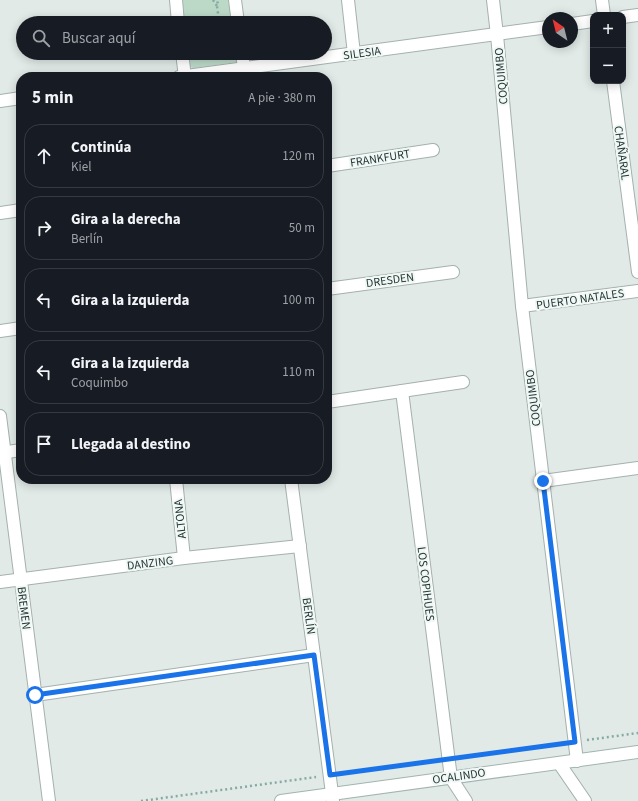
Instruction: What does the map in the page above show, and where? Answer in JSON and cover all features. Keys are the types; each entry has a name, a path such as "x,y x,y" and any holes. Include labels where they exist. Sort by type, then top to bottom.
{"street":[{"path":"176,0 177,16"},
{"path":"235,0 237,16"},
{"path":"348,0 354,54"},
{"name":"COQUIMBO","path":"493,0 522,306 577,760"},
{"path":"602,0 604,12"},
{"path":"626,17 638,15"},
{"path":"578,23 590,21"},
{"name":"SILESIA","path":"332,57 542,29"},
{"path":"182,60 183,72"},
{"path":"243,60 244,68"},
{"name":"SILESIA","path":"217,72 307,60"},
{"name":"CHAÑARAL","path":"613,84 638,272"},
{"path":"0,101 16,99"},
{"name":"FRANKFURT","path":"332,165 433,150"},
{"path":"0,213 16,211"},
{"name":"DRESDEN","path":"332,288 453,272"},
{"name":"PUERTO NATALES","path":"522,306 638,291"},
{"path":"0,331 16,329"},
{"path":"332,401 463,382"},
{"name":"LOS COPIHUES","path":"402,391 451,778"},
{"name":"BREMEN","path":"0,416 2,452 21,579 49,801"},
{"path":"2,452 16,451"},
{"path":"543,481 638,468"},
{"name":"ALTONA","path":"177,484 184,558"},
{"name":"BERLÍN","path":"292,484 333,797"},
{"name":"DANZING","path":"0,582 184,558 300,546"},
{"path":"35,695 314,655"},
{"name":"OCALINDO","path":"281,801 333,797 451,778 638,752"},
{"path":"558,763 586,801"},
{"path":"451,778 466,801"}],"path":[{"path":"212,0 217,6"},
{"path":"218,0 218,16"},
{"path":"141,801 638,733"}],"green space":[{"path":"179,0 228,0 231,16 181,16"},
{"path":"187,60 238,60 238,62 193,68 188,65"}],"route":[{"path":"35,695 314,655 330,775 575,742 543,481"}]}
